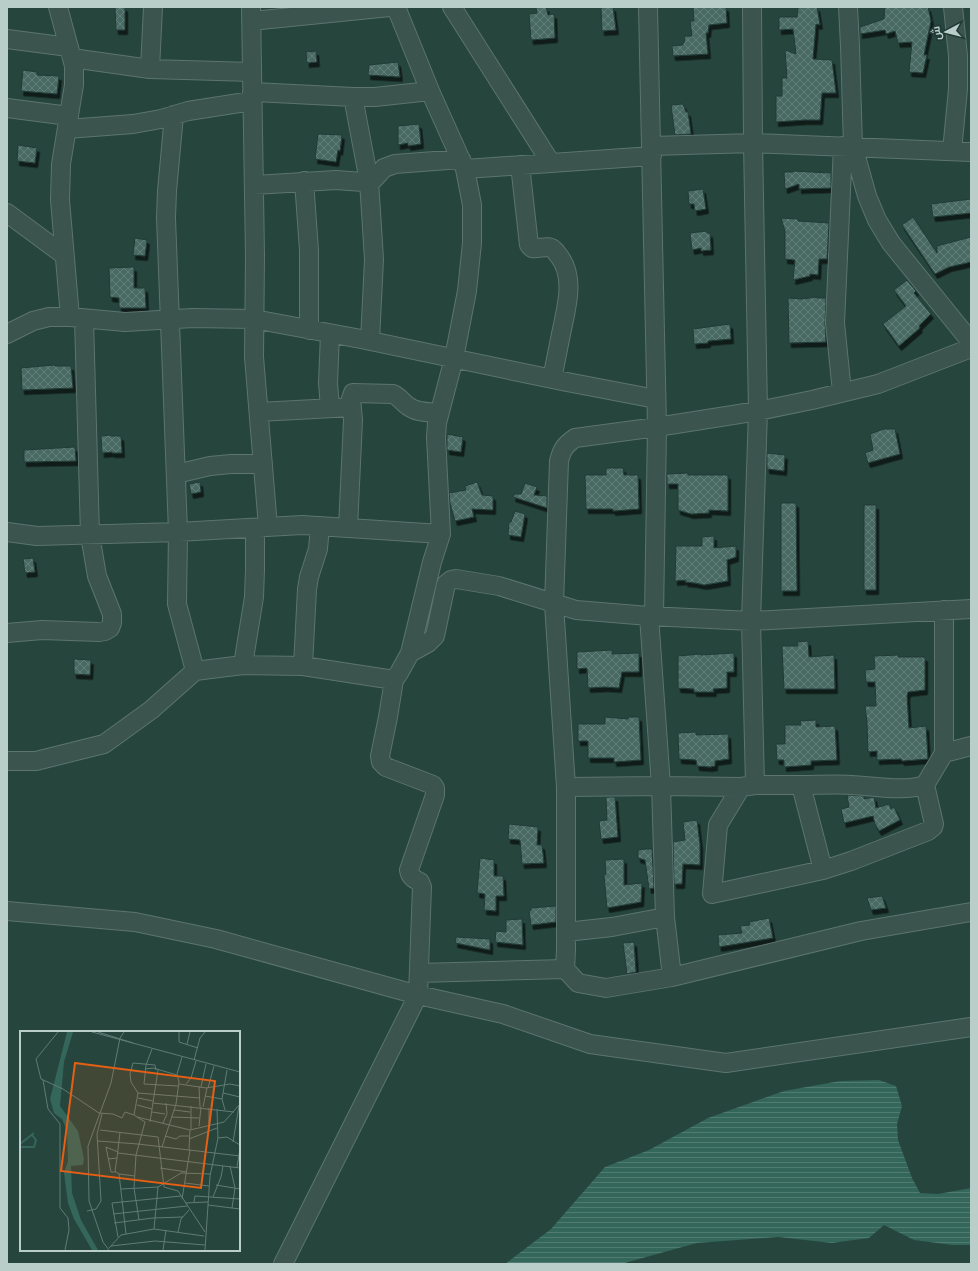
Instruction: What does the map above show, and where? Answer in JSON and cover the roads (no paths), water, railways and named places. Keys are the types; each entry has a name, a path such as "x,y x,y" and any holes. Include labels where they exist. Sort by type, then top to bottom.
{"street":[{"path":"7,633 42,630 99,632 110,628 112,623 112,614 97,576 90,534 77,318 64,255 60,200 62,164 74,85 74,66 58,7"},
{"path":"150,69 154,7"},
{"path":"242,665 254,598 255,570 261,527 263,464 254,356 255,256 251,14 390,7"},
{"path":"283,1264 418,995 422,887 420,882 412,878 409,870 435,795 435,788 433,785 386,767 381,762 380,756 394,680 400,673 410,653 432,562 441,534 436,437 437,423 454,358 467,291 472,244 472,205 463,164 430,91 396,7"},
{"path":"452,7 551,163"},
{"path":"648,7 657,427 652,616 661,786 665,917 672,977"},
{"path":"752,7 758,411 751,621 748,786 718,825 712,894 823,870 851,861 933,827 934,824 925,785 944,753 944,610"},
{"path":"842,392 835,323 848,146 850,46 848,7"},
{"path":"952,151 958,89 958,56 953,7"},
{"path":"7,39 150,69 252,72"},
{"path":"7,108 68,122 133,124 161,119 252,96 383,97 430,91"},
{"path":"353,97 369,181 374,259 370,341"},
{"path":"174,115 166,218 178,532 177,604 195,671"},
{"path":"254,185 336,180 363,182 374,179 384,168 395,164 520,165 551,163 652,151 753,143 971,152"},
{"path":"848,146 877,220 892,244 971,342"},
{"path":"520,165 529,245 532,248 547,247 555,250 566,269 568,281 568,300 552,379"},
{"path":"304,181 309,250 309,330"},
{"path":"7,213 64,255"},
{"path":"7,334 33,321 49,317 125,322 193,318 254,319 656,399"},
{"path":"330,334 328,383 330,408"},
{"path":"971,348 878,384 758,411 575,438 567,443 562,450 559,461 554,604 566,787 565,969 578,984 606,988 672,977 861,931 971,912"},
{"path":"348,528 353,420 351,399 353,393 388,393 399,397 412,409 439,413"},
{"path":"258,412 352,407"},
{"path":"176,474 210,466 231,464 263,464"},
{"path":"7,532 37,536 178,532 302,525 441,534"},
{"path":"303,666 307,588 318,549 320,526"},
{"path":"410,653 428,643 435,636 446,584 451,580 498,586 576,610 652,616 751,621 971,609"},
{"path":"7,761 36,761 104,744 151,710 195,671 242,665 303,666 394,680"},
{"path":"944,753 971,746"},
{"path":"801,785 823,870"},
{"path":"566,787 850,785 906,788 925,785"},
{"path":"7,911 135,922 216,939 418,995 503,1014 590,1044 726,1063 971,1027"},
{"path":"566,932 665,917"},
{"path":"419,973 565,969"}]}
